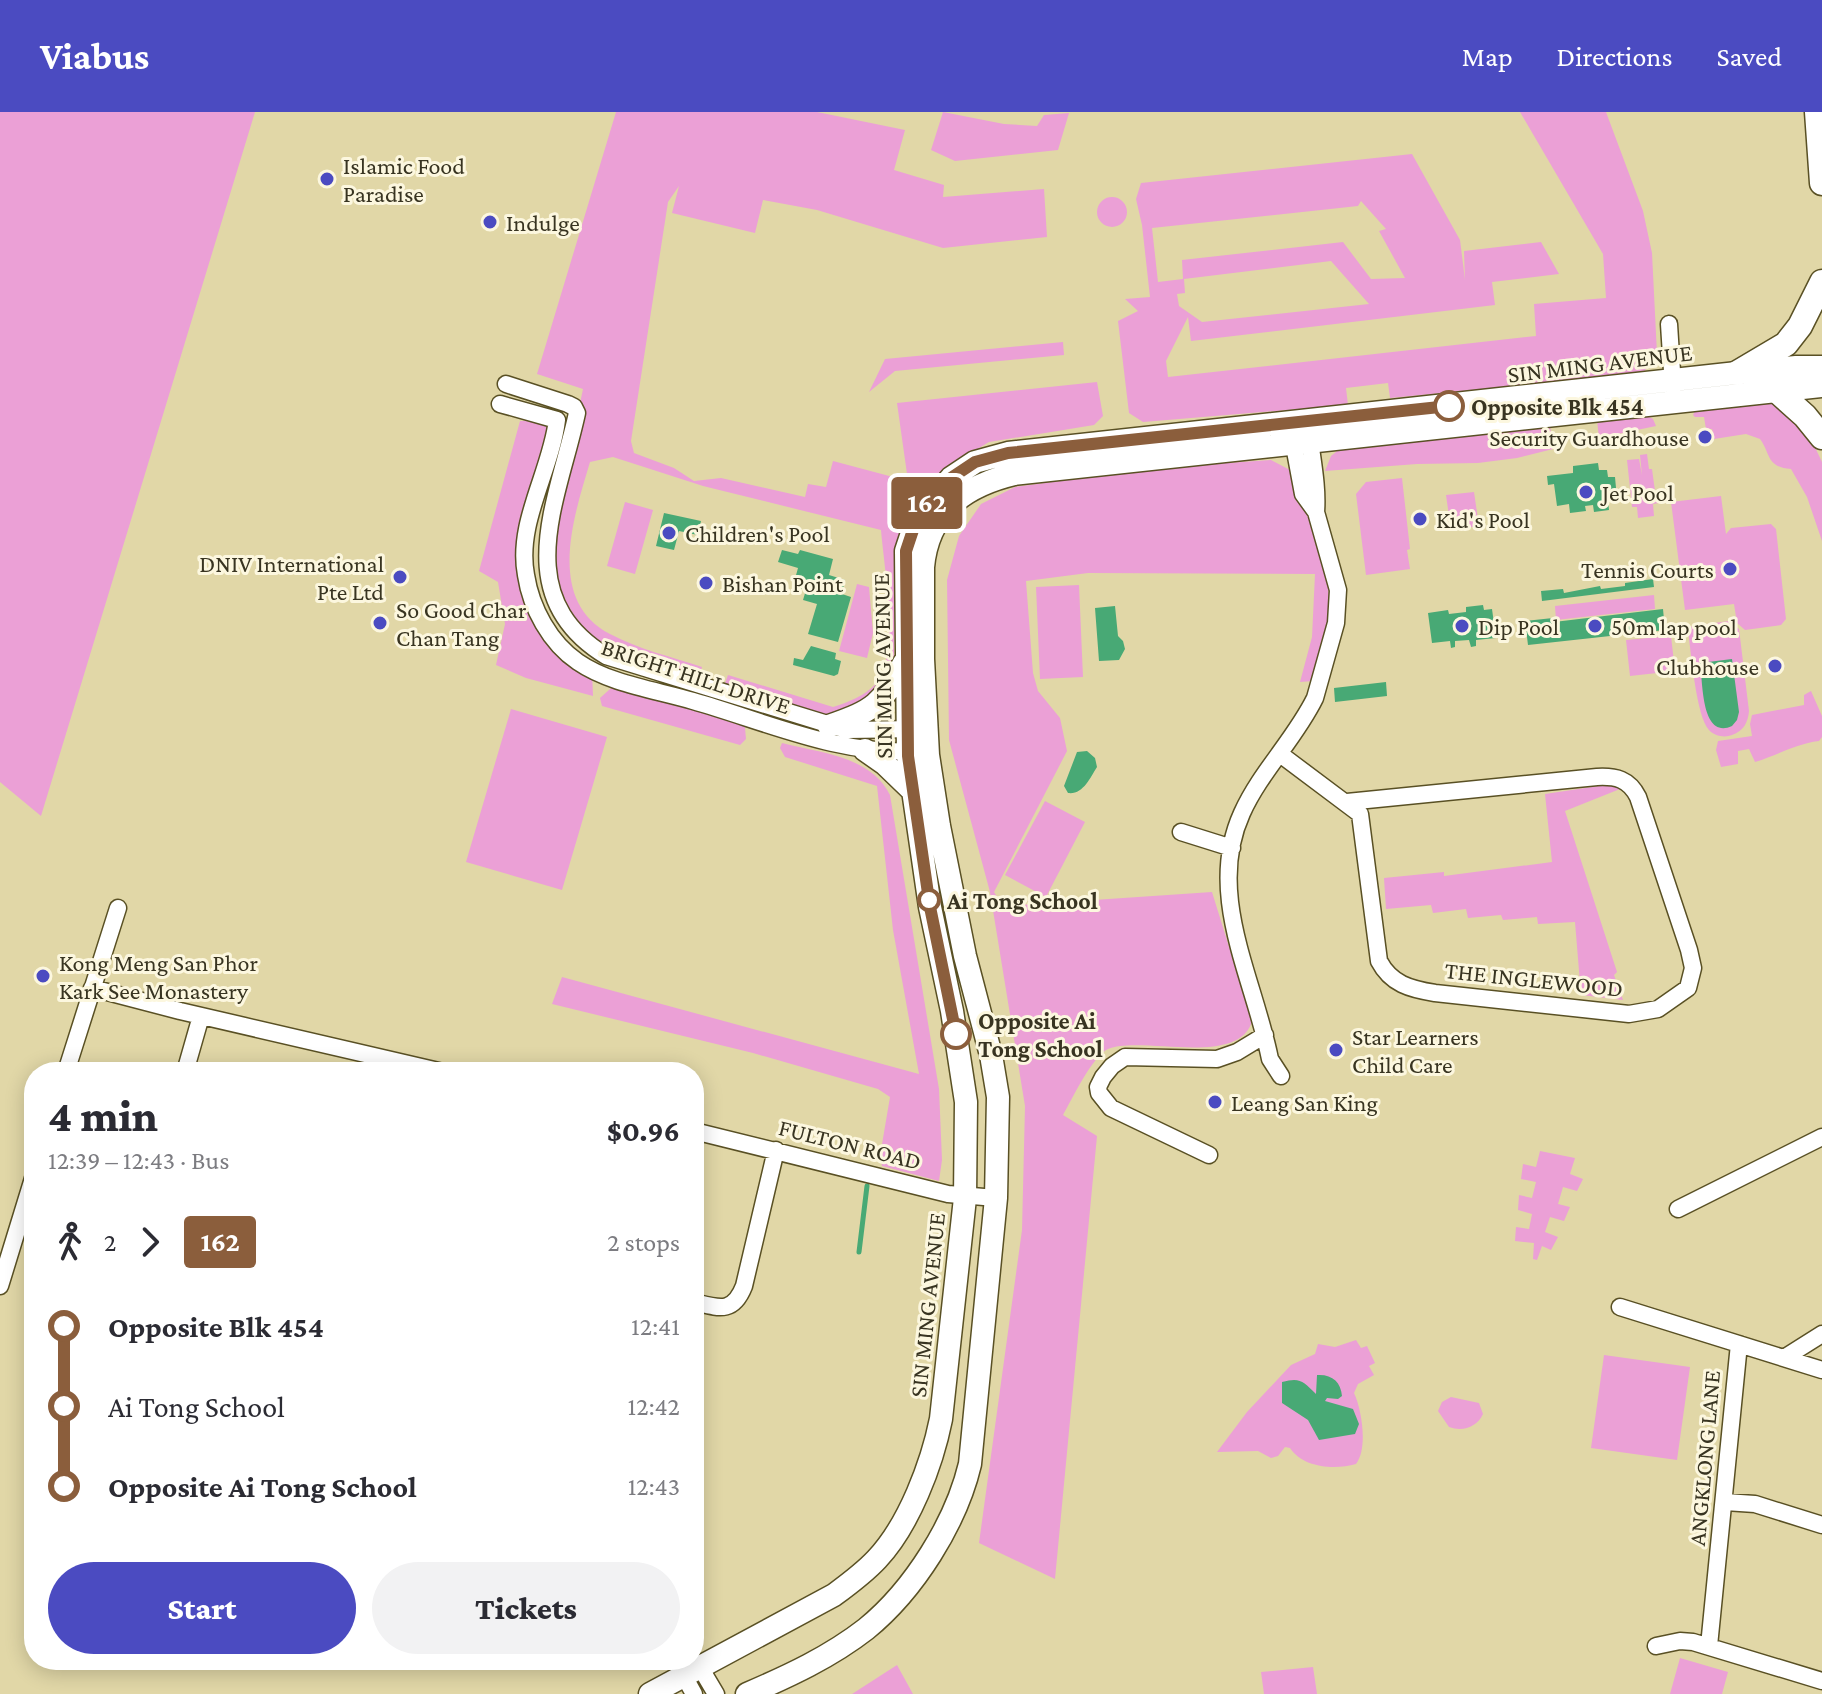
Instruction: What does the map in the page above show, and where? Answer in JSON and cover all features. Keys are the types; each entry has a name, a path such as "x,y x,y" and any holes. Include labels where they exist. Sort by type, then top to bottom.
{"main road":[{"path":"1817,112 1822,183"},
{"path":"1737,373 1786,344 1800,326 1822,282"},
{"name":"SIN MING AVENUE","path":"650,1694 693,1679 834,1595 879,1557 923,1482 936,1447 965,1198 966,1102 952,1011 930,907 913,791 923,659 924,553 937,520 963,494 986,481 1014,474 1302,444 1673,391 1737,373 1822,367"},
{"name":"SIN MING AVENUE","path":"747,1694 796,1673 867,1628 892,1603 941,1538 964,1488 970,1464 996,1198 996,1079 917,740 906,659 905,566 909,535 918,515 934,494 975,462 1008,453 1299,421 1673,391 1776,390 1822,386"},
{"path":"1776,390 1805,416 1822,437"},
{"path":"829,726 874,708 887,695 906,659"},
{"path":"865,750 913,791"},
{"path":"777,1694 796,1673"}],"street":[{"path":"1669,324 1673,391"},
{"name":"BRIGHT HILL DRIVE","path":"506,384 568,404 577,413 549,523 546,565 554,599 575,633 606,656 829,726 917,740"},
{"name":"BRIGHT HILL DRIVE","path":"500,404 557,420 524,554 526,578 544,624 561,648 592,671 836,745 865,750 917,740"},
{"path":"1281,1076 1270,1059 1229,904 1229,861 1242,814 1305,717 1321,682 1338,605 1334,571 1316,512 1303,494 1299,421"},
{"path":"524,554 529,545 540,546 544,549 546,565"},
{"name":"THE INGLEWOOD","path":"1280,754 1360,814 1379,961 1392,980 1403,986 1435,993 1629,1014 1658,1009 1688,988 1693,968 1689,950 1638,797 1633,787 1623,779 1597,777 1347,802"},
{"path":"1181,832 1232,848"},
{"path":"69,1062 118,908"},
{"path":"92,988 400,1062"},
{"path":"188,1062 201,1016"},
{"path":"1209,1155 1111,1108 1098,1087 1112,1066 1125,1057 1217,1059 1237,1052 1265,1035"},
{"name":"FULTON ROAD","path":"704,1133 965,1198 996,1198"},
{"path":"1678,1209 1822,1137"},
{"path":"704,1304 722,1307 738,1299 744,1286 776,1150"},
{"path":"0,1286 24,1208"},
{"name":"ANGKLONG LANE","path":"1620,1307 1739,1344 1709,1646"},
{"path":"1784,1358 1822,1334"},
{"path":"1739,1344 1822,1370"},
{"path":"1725,1502 1755,1504 1822,1525"},
{"path":"1656,1646 1680,1641 1709,1646 1822,1681"},
{"path":"693,1679 716,1694"}],"shaded area":[{"path":"0,112 255,112 41,816 0,782"},
{"path":"616,112 817,112 905,130 894,170 944,185 943,197 1044,189 1047,237 943,248 817,210 763,200 755,233 672,213 679,186 668,202 631,441 634,453 674,468 694,481 721,478 805,497 808,484 826,487 833,461 908,481 897,403 1097,382 1103,416 1094,425 989,442 964,457 925,488 901,523 896,550 894,661 891,672 867,701 824,717 724,686 728,675 833,707 871,688 880,678 888,646 887,584 881,530 703,486 613,457 590,462 572,531 571,579 577,600 590,619 610,634 702,667 697,684 591,646 549,582 583,389 537,374"},
{"path":"943,112 1004,124 1037,126 1044,115 1069,113 1058,150 955,161 931,150"},
{"path":"1520,112 1606,112 1643,211 1652,253 1657,354 1634,385 1567,381 1390,398 1388,383 1346,388 1348,405 1143,422 1129,413 1118,321 1138,311 1125,299 1150,297 1136,199 1141,183 1412,154 1460,240 1465,280 1464,251 1541,242 1559,274 1492,282 1495,305 1191,341 1188,317 1166,361 1168,377 1536,336 1534,304 1606,298 1603,254","holes":["1361,201 1386,229 1379,231 1405,278 1371,279 1343,242 1182,260 1183,279 1158,282 1152,228 1358,206","1331,261 1369,304 1202,322 1179,306 1177,294 1185,293 1184,279"]},
{"path":"1112,197 1118,198 1126,206 1126,218 1118,226 1112,227 1106,226 1098,218 1097,212 1098,206 1106,198"},
{"path":"1063,342 1064,355 895,371 869,392 885,359"},
{"path":"1773,399 1803,422 1822,462 1822,541 1807,497 1791,469 1773,463 1760,439 1746,434 1714,439 1712,429 1706,429 1704,417 1693,415 1695,411"},
{"path":"1646,415 1653,419 1656,426 1599,438 1597,420"},
{"path":"557,420 524,554 544,624 592,671 593,696 526,678 496,665 505,624 498,582 479,571 520,421"},
{"path":"1550,425 1553,449 1517,458 1325,471 1331,456 1341,448"},
{"path":"1647,454 1655,491 1652,494 1659,494 1659,503 1653,504 1654,516 1638,518 1637,507 1632,507 1627,460 1639,459 1642,475 1640,455"},
{"path":"1271,460 1290,470 1316,539 1326,576 1328,617 1313,681 1300,682 1312,637 1315,574 1088,573 1026,581 1033,673 1038,691 1060,718 1067,751 994,892 1003,906 1212,892 1252,1021 1243,1035 1229,1043 1209,1047 1143,1045 1108,1049 1089,1069 1063,1115 1097,1136 1055,1579 979,1543 1022,1230 1025,1106 990,892 949,740 947,580 959,536 981,504 1015,487 1167,467"},
{"name":"Jet Pool","path":"1598,463 1599,470 1607,470 1608,477 1615,477 1617,499 1608,500 1609,510 1594,512 1593,505 1585,506 1586,511 1570,513 1569,504 1557,506 1554,484 1548,485 1547,476 1573,473 1573,466"},
{"path":"1402,478 1410,569 1366,575 1356,494 1366,482"},
{"path":"1474,492 1479,526 1451,530 1446,495"},
{"name":"Tennis Courts","path":"1721,496 1726,534 1731,528 1771,524 1776,529 1786,619 1781,625 1745,630 1737,623 1734,604 1685,610 1671,502"},
{"path":"625,502 653,510 635,574 607,566"},
{"name":"Children's Pool","path":"664,513 701,521 698,535 679,531 674,550 656,546"},
{"path":"782,550 798,554 800,550 833,559 829,575 845,580 842,594 851,597 838,642 808,634 817,604 803,600 806,590 793,586 798,568 778,562"},
{"path":"1653,579 1654,587 1542,601 1541,591 1563,589 1564,593 1600,586 1601,589 1625,586 1625,583"},
{"path":"857,584 869,587 873,633 867,658 839,651"},
{"path":"1079,585 1083,677 1040,679 1036,587"},
{"path":"1654,595 1655,609 1556,620 1555,606"},
{"name":"Dip Pool","path":"1483,605 1484,610 1492,609 1496,638 1476,640 1476,646 1471,647 1469,640 1455,641 1455,647 1451,648 1450,641 1432,643 1428,613 1448,610 1449,614 1466,612 1466,607"},
{"path":"1115,606 1118,636 1125,649 1119,660 1099,661 1095,608"},
{"name":"50m lap pool","path":"1663,609 1665,630 1528,645 1525,621 1553,618 1554,622"},
{"path":"1729,621 1739,629 1749,711 1742,729 1723,736 1714,734 1704,723 1688,631 1692,626"},
{"path":"1671,636 1675,671 1630,676 1626,640"},
{"path":"811,646 836,653 835,659 841,661 838,674 834,676 793,665 794,658 803,660"},
{"path":"1732,659 1739,712 1732,726 1722,728 1714,725 1709,717 1700,663"},
{"path":"619,681 744,717 746,739 740,745 602,706 600,698"},
{"path":"1386,682 1387,696 1335,702 1334,688"},
{"path":"1811,691 1822,716 1822,737 1819,741 1755,762 1749,749 1738,751 1738,764 1721,767 1716,750 1718,741 1752,736 1752,715 1804,705 1804,695"},
{"path":"511,709 607,737 562,890 466,862"},
{"path":"782,743 857,764 881,782 890,795 939,1089 942,1160 939,1181 882,1166 880,1156 890,1097 878,1089 753,1053 552,1004 562,977 919,1074 893,930 877,786 785,757 780,748"},
{"path":"1087,751 1095,758 1097,767 1082,789 1068,793 1064,786 1077,752"},
{"path":"1612,784 1620,789 1565,811 1617,972 1614,975 1623,1000 1581,995 1575,922 1538,924 1537,917 1503,920 1501,915 1468,918 1466,909 1433,913 1431,905 1386,909 1384,878 1444,872 1444,876 1552,862 1545,794"},
{"path":"1045,801 1085,822 1046,897 1005,875"},
{"path":"1540,1151 1575,1158 1570,1174 1583,1179 1577,1191 1563,1187 1558,1204 1570,1207 1564,1221 1550,1217 1545,1232 1558,1237 1551,1250 1542,1246 1537,1260 1533,1259 1534,1243 1515,1241 1516,1227 1529,1229 1532,1214 1518,1210 1519,1195 1532,1198 1536,1182 1521,1179 1523,1164 1536,1167"},
{"path":"1356,1340 1361,1348 1367,1346 1375,1363 1369,1366 1374,1375 1358,1384 1354,1393 1362,1429 1362,1449 1356,1464 1320,1466 1303,1460 1285,1447 1278,1456 1271,1458 1258,1451 1217,1452 1247,1412 1291,1365 1315,1354 1318,1344 1335,1347"},
{"path":"1604,1355 1690,1367 1677,1460 1591,1448"},
{"path":"1317,1375 1327,1376 1338,1383 1342,1396 1325,1401 1353,1409 1359,1424 1355,1434 1319,1440 1308,1420 1282,1403 1282,1382 1301,1381 1316,1394"},
{"path":"1451,1397 1479,1403 1483,1414 1469,1427 1449,1427 1438,1411 1442,1402"},
{"path":"1680,1658 1728,1672 1722,1694 1670,1694"},
{"path":"897,1665 913,1694 852,1694"},
{"path":"1313,1667 1317,1694 1264,1694 1261,1672"}],"waterway":[{"path":"859,1252 867,1186"}],"bus line":[{"name":"162","path":"956,1034 930,907 908,756 906,551 918,515 934,494 975,462 1008,453 1449,406"}],"place":[{"name":"Islamic Food Paradise","path":"327,179"},
{"name":"Indulge","path":"490,222"},
{"name":"Opposite Blk 454","path":"1449,406"},
{"name":"Security Guardhouse","path":"1705,437"},
{"name":"Jet Pool","path":"1586,492"},
{"name":"Kid's Pool","path":"1420,519"},
{"name":"Children's Pool","path":"669,533"},
{"name":"Tennis Courts","path":"1730,569"},
{"name":"DNIV International Pte Ltd","path":"400,577"},
{"name":"Bishan Point","path":"706,583"},
{"name":"So Good Char Chan Tang","path":"380,623"},
{"name":"Dip Pool","path":"1462,626"},
{"name":"50m lap pool","path":"1595,626"},
{"name":"Clubhouse","path":"1775,666"},
{"name":"Ai Tong School","path":"929,900"},
{"name":"Kong Meng San Phor Kark See Monastery","path":"43,976"},
{"name":"Opposite Ai Tong School","path":"956,1034"},
{"name":"Star Learners Child Care","path":"1336,1050"},
{"name":"Leang San King","path":"1215,1102"}]}
